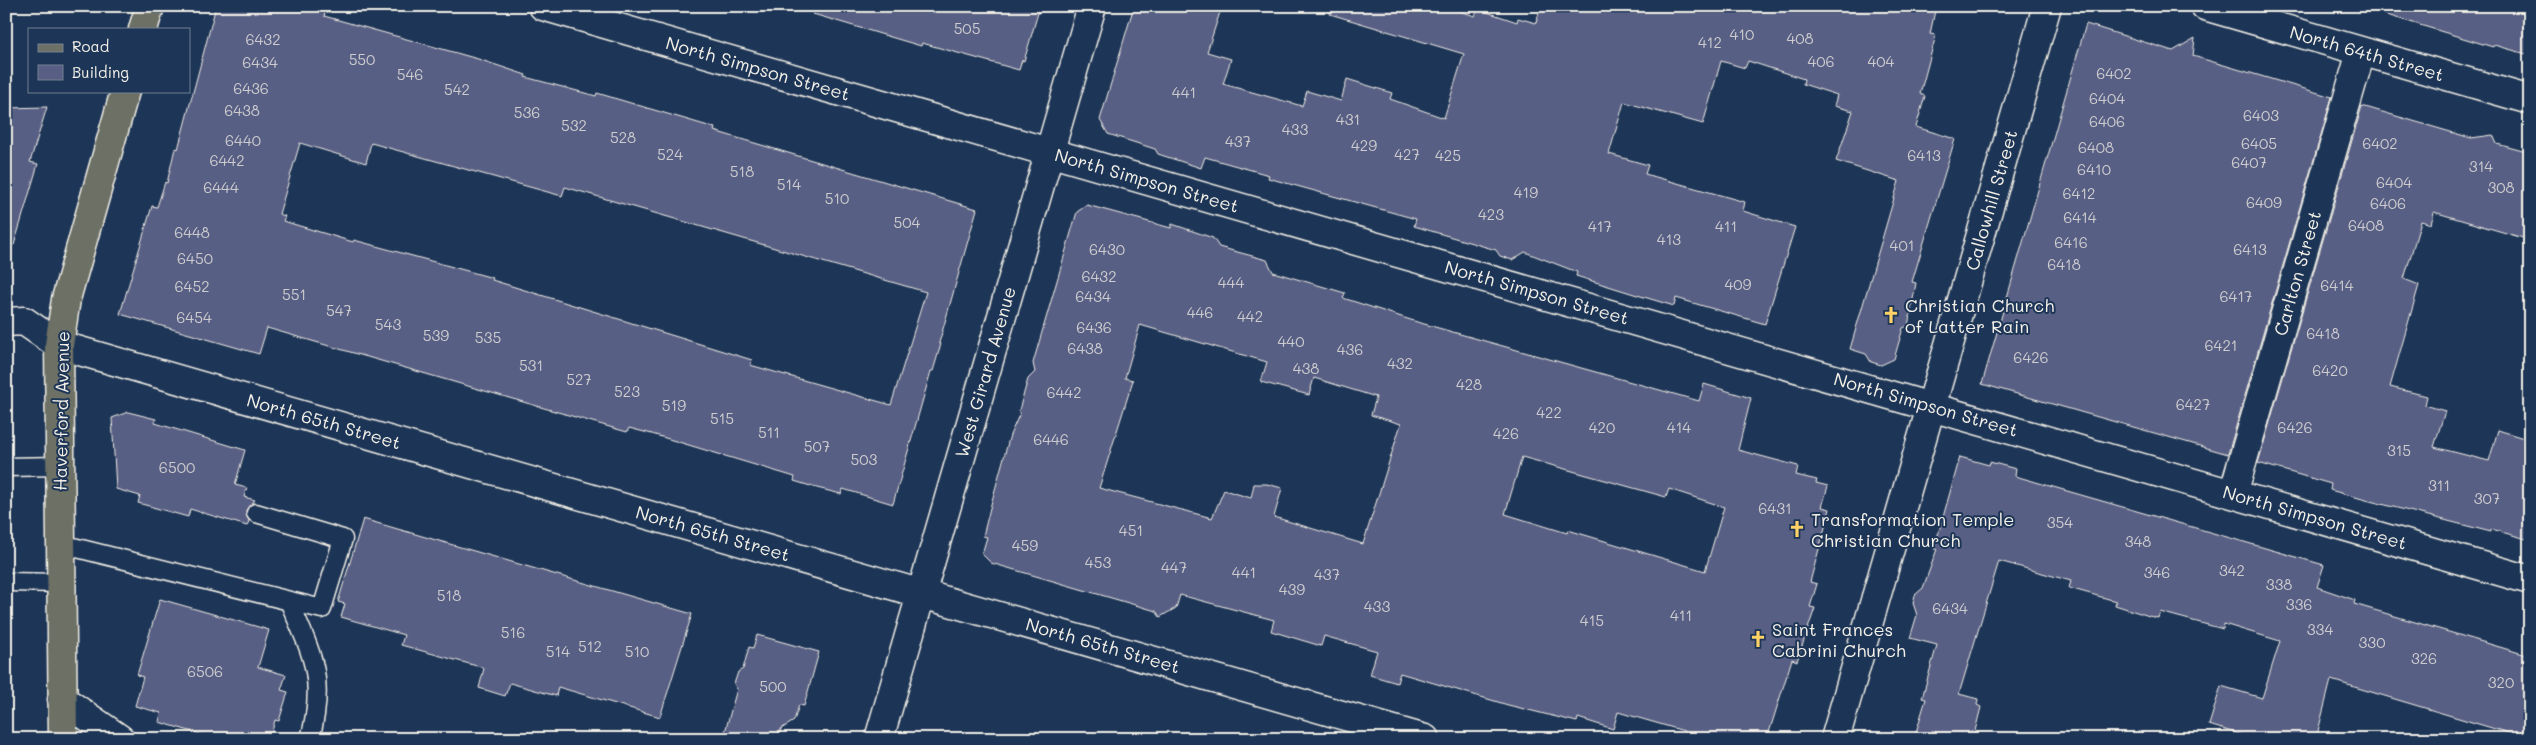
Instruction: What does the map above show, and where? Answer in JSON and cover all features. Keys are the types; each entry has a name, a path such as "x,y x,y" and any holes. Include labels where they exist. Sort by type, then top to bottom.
{"main road":[{"path":"143,28 150,6"},
{"name":"Haverford Avenue","path":"62,739 59,345 66,299 125,92"}],"street":[{"name":"North Simpson Street","path":"543,6 2530,580"},
{"name":"West Girard Avenue","path":"879,739 1092,6"},
{"name":"Callowhill Street","path":"1835,739 2047,6"},
{"name":"North 64th Street","path":"2205,6 2530,100"},
{"name":"Carlton Street","path":"2233,494 2361,52"},
{"name":"North 65th Street","path":"6,322 24,321 59,345 1425,739"},
{"path":"62,699 120,739"}],"lane":[{"path":"6,467 60,466"},
{"path":"61,544 322,609 343,540 256,513"},
{"path":"6,582 61,583"},
{"path":"289,601 315,663 318,691 310,739"}],"building":[{"path":"216,6 327,6 324,16 478,59 526,75 525,77 596,96 597,93 715,128 714,131 977,209 939,343 941,344 933,371 931,371 893,504 843,489 841,494 817,488 794,481 795,477 652,434 629,428 627,432 267,328 259,354 120,314 152,206 157,207 165,182 167,183 175,148 178,149","holes":["300,143 366,163 371,143 562,196 565,187 926,292 891,405 750,365 752,360 492,280 493,278 354,240 353,242 283,221 285,216 279,214"]},
{"path":"814,6 1040,6 1024,61 1022,60 1019,70 922,43 921,46 813,14"},
{"path":"1134,6 1222,6 1207,52 1231,59 1223,84 1302,106 1307,91 1341,101 1347,79 1392,93 1390,99 1444,118 1464,54 1330,14 1331,6 1444,6 1475,16 1478,9 1517,22 1518,18 1536,23 1541,6 1936,6 1930,34 1936,35 1920,94 1925,96 1916,127 1955,139 1912,282 1916,283 1908,326 1903,328 1894,359 1881,365 1871,362 1866,354 1850,349 1899,181 1836,161 1853,111 1834,106 1837,95 1803,84 1804,79 1748,61 1745,68 1721,61 1703,124 1624,102 1609,154 1648,165 1645,174 1745,202 1743,211 1795,227 1765,324 1676,298 1674,306 1576,276 1577,272 1525,252 1512,260 1500,256 1496,250 1414,226 1416,219 1268,178 1269,175 1205,157 1201,168 1158,154 1155,149 1108,134 1100,120"},
{"path":"2381,6 2530,6 2530,55 2494,45 2493,47 2380,13"},
{"path":"2086,24 2173,51 2195,38 2193,56 2332,97 2228,454 1982,384"},
{"path":"2362,106 2471,138 2493,135 2497,144 2530,153 2530,240 2434,212 2431,224 2421,221 2404,279 2419,285 2390,387 2427,396 2425,405 2445,411 2434,447 2489,461 2498,430 2530,440 2530,540 2491,529 2491,532 2330,490 2331,484 2258,463"},
{"path":"47,107 30,162 38,164 14,245 6,244 6,108"},
{"path":"1087,205 1171,228 1172,224 1213,238 1219,247 1267,260 1273,272 1345,293 1343,298 1417,322 1699,401 1704,384 1751,398 1738,450 1798,466 1796,475 1817,480 1816,483 1828,486 1822,507 1830,509 1810,582 1817,584 1810,607 1815,608 1797,661 1792,659 1767,739 1682,739 1684,731 1618,712 1613,729 1578,718 1577,722 1508,705 1400,673 1397,683 1370,675 1377,651 1324,636 1321,646 1271,631 1274,620 1180,595 1176,608 1160,617 1156,611 991,563 982,554 987,537 983,536 1010,435 1020,413 1019,410 1028,379 1035,372 1033,363 1077,212","holes":["1140,325 1267,362 1261,382 1309,395 1314,378 1376,397 1371,415 1401,424 1363,544 1274,517 1282,488 1267,484 1254,484 1251,498 1224,490 1212,518 1099,488 1133,380 1125,378","1522,457 1666,497 1669,489 1724,507 1705,571 1568,530 1567,533 1505,514"]},
{"path":"128,412 156,419 155,423 245,450 235,485 247,488 244,497 255,500 246,510 249,521 247,526 190,509 188,517 138,503 140,496 116,489 112,418"},
{"path":"1960,457 1989,465 1990,462 2016,469 2015,476 2324,565 2317,587 2355,600 2354,604 2530,656 2530,713 2522,737 2331,680 2316,739 2255,739 2209,725 2221,686 2262,698 2280,641 2224,624 2223,629 2160,612 2158,618 2149,616 2115,605 2116,601 2069,588 2071,581 1999,561 1959,694 1978,699 1977,705 1981,707 1973,739 1914,739 1926,699 1922,698 1937,645 1910,638 1917,615 1913,603 1915,595 1923,588 1937,549 1934,549"},
{"path":"363,519 692,614 660,717 558,687 556,696 510,683 505,696 479,688 484,668 401,645 404,635 341,617 345,604 338,602"},
{"path":"160,599 269,630 258,667 286,675 281,690 288,692 279,721 275,720 270,739 217,739 159,722 161,713 135,706 143,677 137,675"},
{"path":"757,635 819,652 804,706 799,705 794,721 781,729 779,735 767,739 723,739 737,689 734,684 738,672 743,669 749,647 753,648"}],"place":[{"name":"Christian Church of Latter Rain","path":"1891,315"},
{"name":"Transformation Temple Christian Church","path":"1797,529"},
{"name":"Saint Frances Cabrini Church","path":"1758,639"}]}
